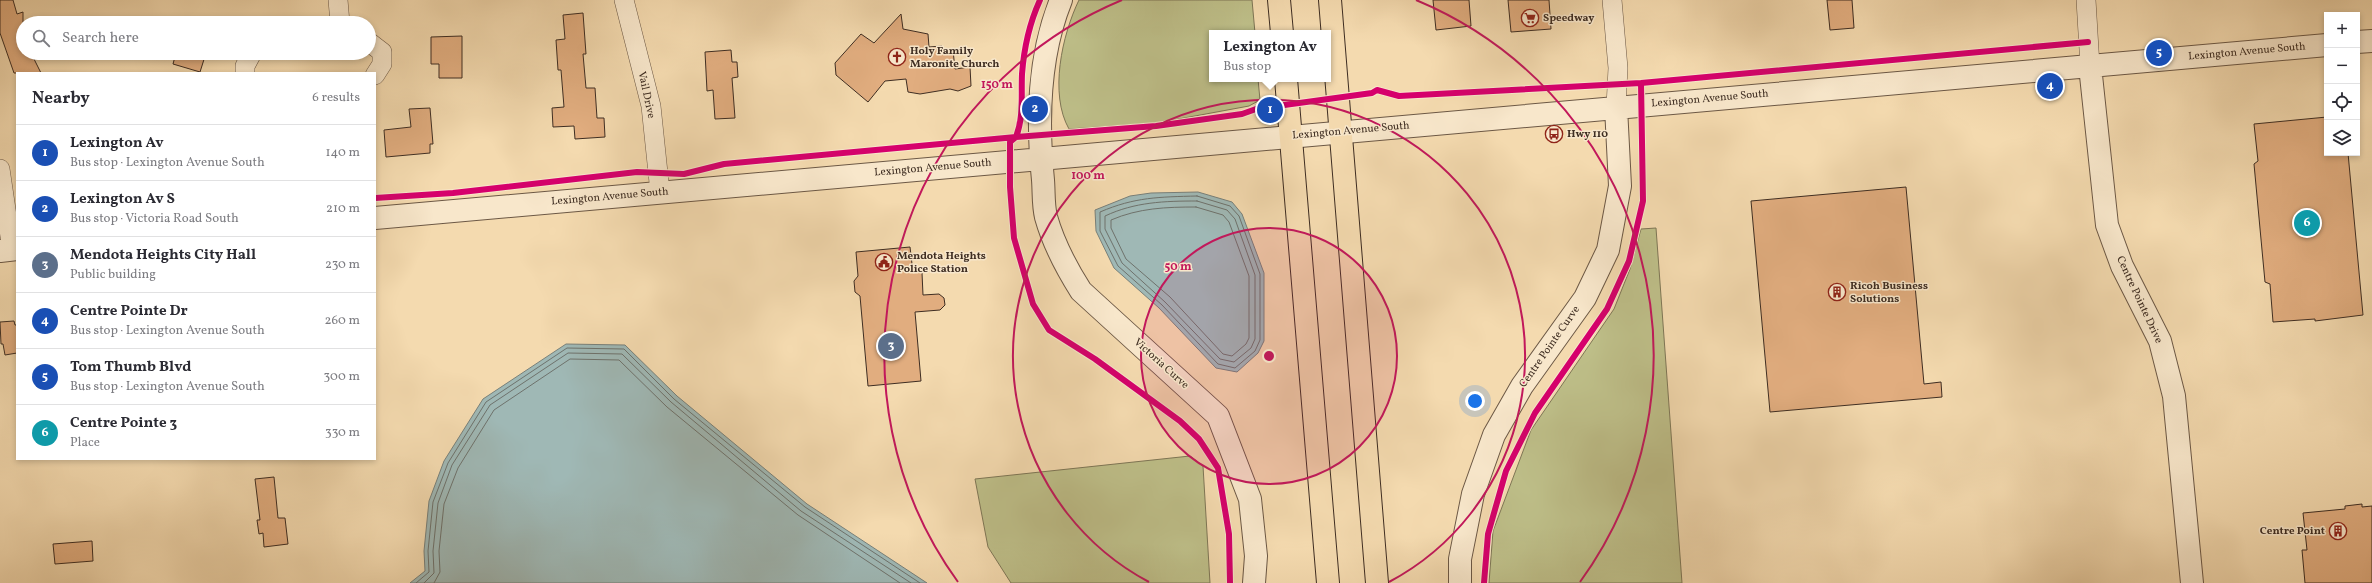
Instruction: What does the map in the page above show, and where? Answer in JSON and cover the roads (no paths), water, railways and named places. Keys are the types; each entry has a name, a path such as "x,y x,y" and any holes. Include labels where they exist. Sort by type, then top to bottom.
{"highway":[{"path":"1280,0 1282,30"},
{"path":"1330,0 1377,583"},
{"path":"1286,82 1328,583"}],"street":[{"path":"338,0 339,16"},
{"name":"Vail Drive","path":"624,0 651,106 660,192"},
{"name":"Victoria Curve","path":"1061,0 1053,19 1042,69 1041,158 1046,216 1069,274 1081,291 1218,416 1250,499 1256,556 1254,583"},
{"path":"1612,0 1618,68 1616,107"},
{"path":"2086,0 2090,66"},
{"path":"2360,42 2372,41"},
{"name":"Lexington Avenue South","path":"376,218 2324,45"},
{"path":"376,47 382,52 382,64 376,73"},
{"path":"245,72 245,66 248,60"},
{"name":"Centre Pointe Drive","path":"2090,66 2107,225 2122,266 2160,341 2174,396 2192,583"},
{"name":"Centre Pointe Curve","path":"1460,583 1460,559 1473,494 1494,435 1522,386 1585,298 1608,250 1620,186 1616,107"},
{"path":"0,169 10,250"}],"water":[{"path":"1198,192 1232,202 1242,214 1264,273 1264,341 1258,353 1237,372 1216,368 1159,308 1114,268 1096,231 1095,210 1130,196 1151,193"},
{"path":"566,344 625,345 677,396 807,504 927,583 410,583 425,571 424,551 429,501 444,461 483,399"}],"place":[{"name":"Speedway","path":"1530,18"},
{"name":"Tom Thumb Blvd","path":"2159,53"},
{"name":"Holy Family Maronite Church","path":"897,57"},
{"name":"Centre Pointe Dr","path":"2050,86"},
{"name":"Lexington Av S","path":"1035,109"},
{"name":"Lexington Av","path":"1270,110"},
{"name":"Hwy 110","path":"1554,134"},
{"name":"Centre Pointe 3","path":"2307,223"},
{"name":"Mendota Heights Police Station","path":"884,262"},
{"name":"Ricoh Business Solutions","path":"1837,292"},
{"name":"Mendota Heights City Hall","path":"891,346"},
{"name":"Centre Point","path":"2338,531"}]}
